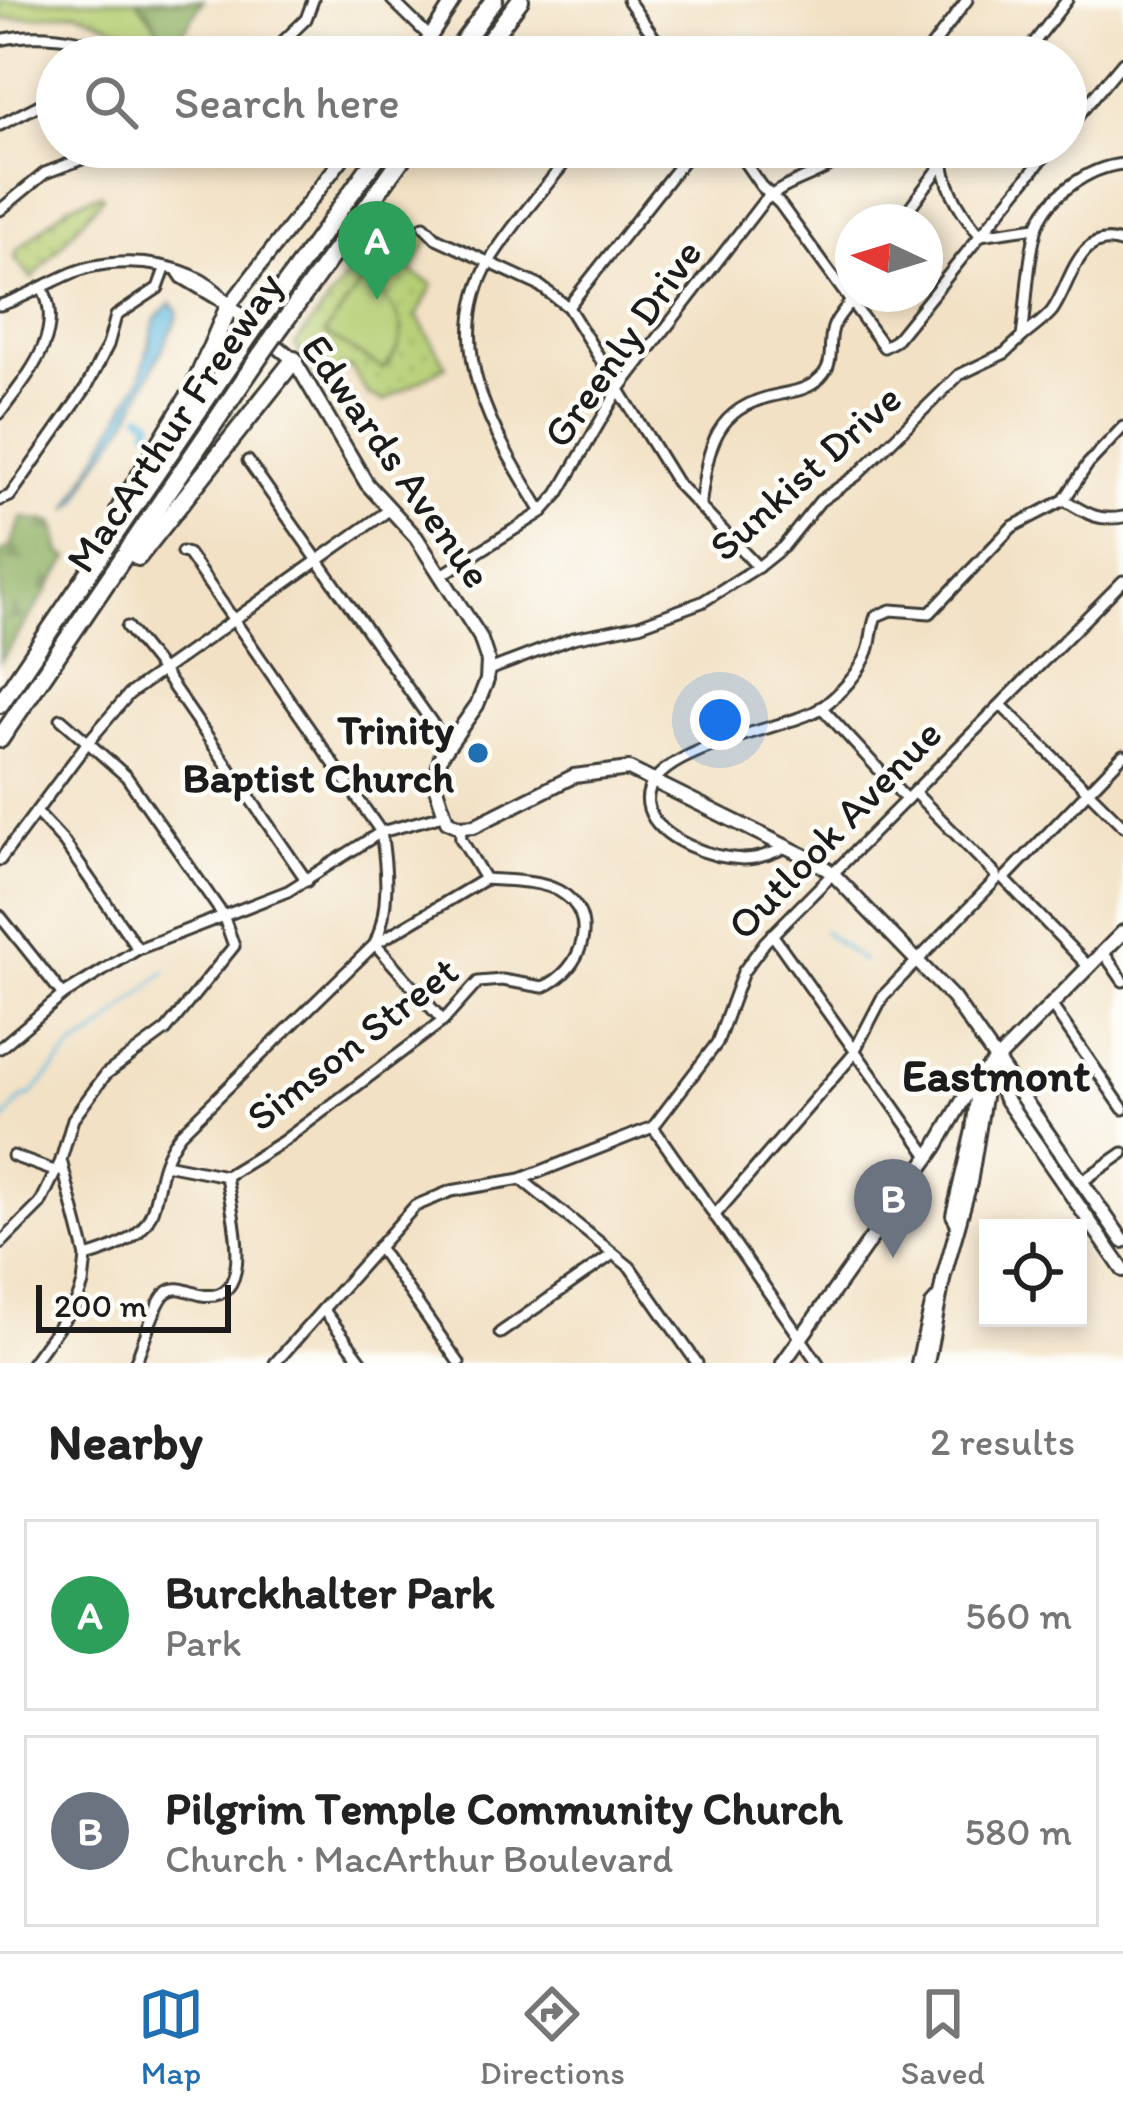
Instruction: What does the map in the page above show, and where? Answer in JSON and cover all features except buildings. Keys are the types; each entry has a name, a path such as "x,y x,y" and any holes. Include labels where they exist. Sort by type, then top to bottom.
{"highway":[{"path":"467,36 494,0"},
{"path":"493,36 520,0"},
{"name":"MacArthur Freeway","path":"0,704 369,168"},
{"name":"MacArthur Freeway","path":"0,739 262,353 395,168"},
{"path":"41,646 193,390 230,306"},
{"path":"106,586 130,566 294,360"},
{"path":"0,749 32,697"}],"main road":[{"path":"432,36 454,0"},
{"path":"230,306 335,168"},
{"name":"Edwards Avenue","path":"230,306 294,360 367,484 416,536 442,575 480,637 488,670"},
{"path":"488,670 477,705 447,744 435,784 443,815 460,827 474,826 554,784 597,770 629,769 788,846 832,873 953,998 1123,1241"},
{"path":"782,1363 948,1129 950,1118 980,1075 1123,932"},
{"path":"922,1363 932,1305 962,1216 994,1062"},
{"path":"994,1062 996,1081 1020,1121 1123,1270"},
{"path":"957,1222 953,1215 980,1075"},
{"path":"983,1116 999,1108 1020,1121"},
{"path":"948,1129 958,1124 973,1130"},
{"path":"1067,1190 1102,1211"}],"street":[{"path":"288,36 305,19 313,0"},
{"path":"392,0 429,36"},
{"path":"628,0 653,36"},
{"path":"939,36 967,0"},
{"path":"1040,36 1067,0"},
{"path":"0,40 36,37"},
{"path":"1087,105 1123,62"},
{"path":"0,125 36,107"},
{"path":"1022,337 1036,227 1068,186 1087,173 1123,164"},
{"path":"0,210 45,173 58,168"},
{"path":"542,512 492,428 476,381 473,321 490,261 561,168"},
{"path":"568,307 677,168"},
{"path":"750,168 835,276"},
{"name":"Greenly Drive","path":"442,575 542,512 572,473 619,389 770,195 785,184 832,168"},
{"path":"912,204 939,168"},
{"path":"942,168 964,215 980,235"},
{"path":"943,282 1035,168"},
{"path":"424,226 436,238 540,286 568,307 676,482 758,568"},
{"path":"980,235 1036,227"},
{"name":"Sunkist Drive","path":"488,670 573,638 638,625 689,607 758,568 820,502 871,463 959,375 1005,353 1052,310 1072,268 1094,243 1112,239 1123,244"},
{"path":"0,305 97,266 130,263 178,272 230,306"},
{"path":"0,500 10,496 86,388 108,345 116,316 158,288 166,269"},
{"path":"0,412 31,372 50,330 50,307 42,286"},
{"path":"700,507 707,460 721,425 749,402 806,389 818,380 830,360 834,325 844,312"},
{"path":"861,312 884,347 896,341 919,312"},
{"path":"788,846 742,859 676,838 650,810 655,778 709,747 821,707 862,664 876,616 890,610 930,613 1012,527 1064,500 1088,464 1123,427"},
{"path":"248,461 447,744"},
{"path":"1064,500 1092,518 1104,520 1121,513"},
{"path":"0,860 129,694 389,510"},
{"path":"182,552 188,554 381,832 387,882 383,922 375,944"},
{"name":"Outlook Avenue","path":"653,1126 717,1043 743,972 772,934 1123,581"},
{"path":"127,627 307,880"},
{"path":"1000,705 1123,826"},
{"path":"821,707 1089,967"},
{"path":"0,1244 40,1204 61,1160 73,1119 92,1089 166,1030 231,953 234,939 224,915 126,776 61,719"},
{"path":"713,1216 855,1051 883,996 1123,755"},
{"path":"37,813 64,842 138,949"},
{"path":"0,1048 63,995 138,949 307,880 381,832 443,815"},
{"path":"86,1257 112,1250 136,1234 154,1210 165,1164 189,1124 375,944 485,878 460,839 460,827"},
{"name":"Simson Street","path":"165,1164 226,1176 282,1142 443,1021 478,982 550,985 581,949 582,917 565,895 546,886 485,878"},
{"path":"0,916 63,995"},
{"path":"772,934 929,1156"},
{"path":"375,944 443,1021"},
{"path":"1103,952 1123,980"},
{"path":"1052,1006 1123,1109"},
{"path":"275,1363 415,1206 430,1197 521,1179 653,1126 818,1363"},
{"path":"1081,1182 1123,1153"},
{"path":"13,1156 56,1172"},
{"path":"32,1363 81,1292 86,1257 61,1160"},
{"path":"135,1363 163,1295 175,1288 215,1295 236,1278 226,1176"},
{"path":"521,1179 630,1267 697,1363"},
{"path":"378,1246 459,1363"},
{"path":"500,1333 613,1254"},
{"path":"323,1309 363,1363"}],"green space":[{"path":"0,0 137,0 163,36 139,36 77,12 0,20"},
{"path":"137,0 203,0 181,36 163,36"},
{"path":"101,194 32,279 14,257 17,250 69,205"},
{"path":"397,210 429,239 411,272 433,284 417,316 446,366 384,401 368,395 351,367 319,384 295,345"},
{"path":"364,280 387,300 400,321 399,343 383,369 325,333"},
{"path":"22,518 54,522 61,553 69,558 0,662 0,552 9,549"}],"water":[{"path":"171,303 177,318 128,420 68,510 140,380 155,319"}],"waterway":[{"path":"142,415 152,421 148,428"},
{"path":"823,931 863,961"},
{"path":"0,1126 74,1047 95,1035 167,970"}],"place":[{"name":"Burckhalter Park","path":"377,300"},
{"name":"Trinity Baptist Church","path":"478,753"},
{"name":"Pilgrim Temple Community Church","path":"893,1258"}],"district":[{"name":"Eastmont","path":"996,1075"}]}
